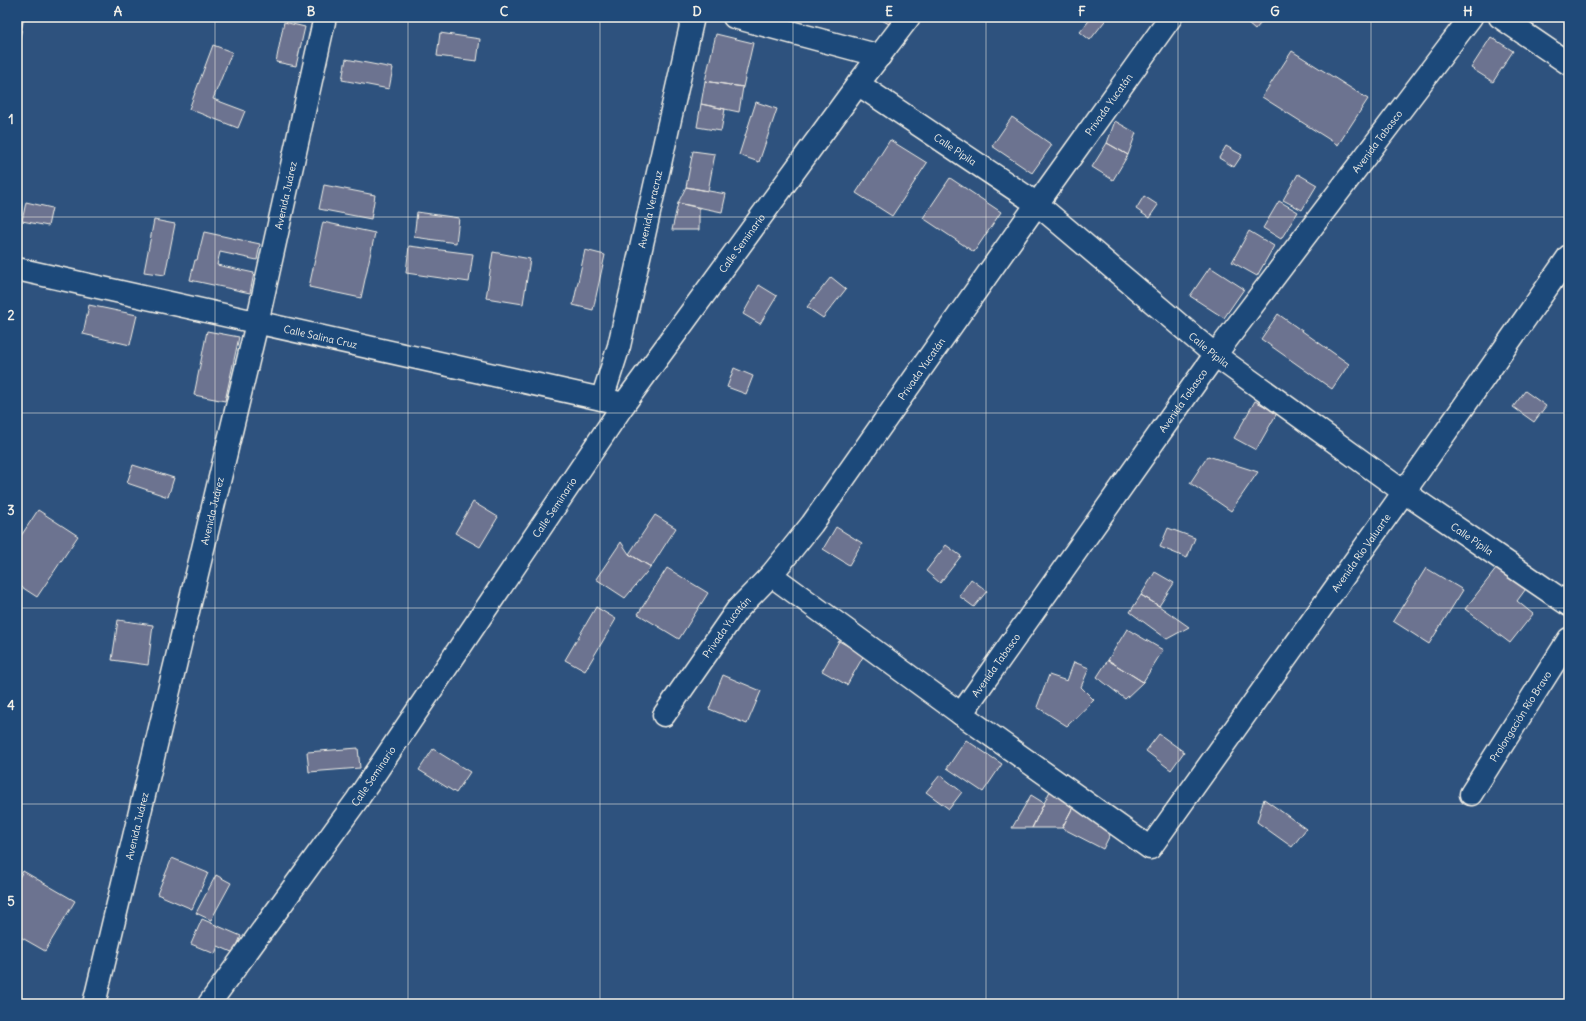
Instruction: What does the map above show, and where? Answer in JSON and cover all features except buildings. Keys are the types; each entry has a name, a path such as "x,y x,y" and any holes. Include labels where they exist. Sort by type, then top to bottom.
{"street":[{"name":"Avenida Juárez","path":"94,1004 257,323 325,17"},
{"name":"Avenida Veracruz","path":"602,400 619,346 693,17"},
{"path":"734,17 880,56"},
{"name":"Calle Seminario","path":"209,1004 357,800 624,404 858,84 909,17"},
{"name":"Privada Yucatán","path":"664,716 737,610 771,575 812,524 1037,204 1172,17"},
{"name":"Avenida Tabasco","path":"961,714 1215,355 1471,17"},
{"path":"1500,17 1569,64"},
{"name":"Calle Pípila","path":"858,84 1037,204 1215,355 1404,492 1569,605"},
{"name":"Avenida Río Valuarte","path":"961,714 1150,848 1404,492 1569,256"},
{"name":"Calle Salina Cruz","path":"17,270 624,404"},
{"path":"771,575 961,714"},
{"name":"Prolongación Río Bravo","path":"1471,794 1569,639"}]}
